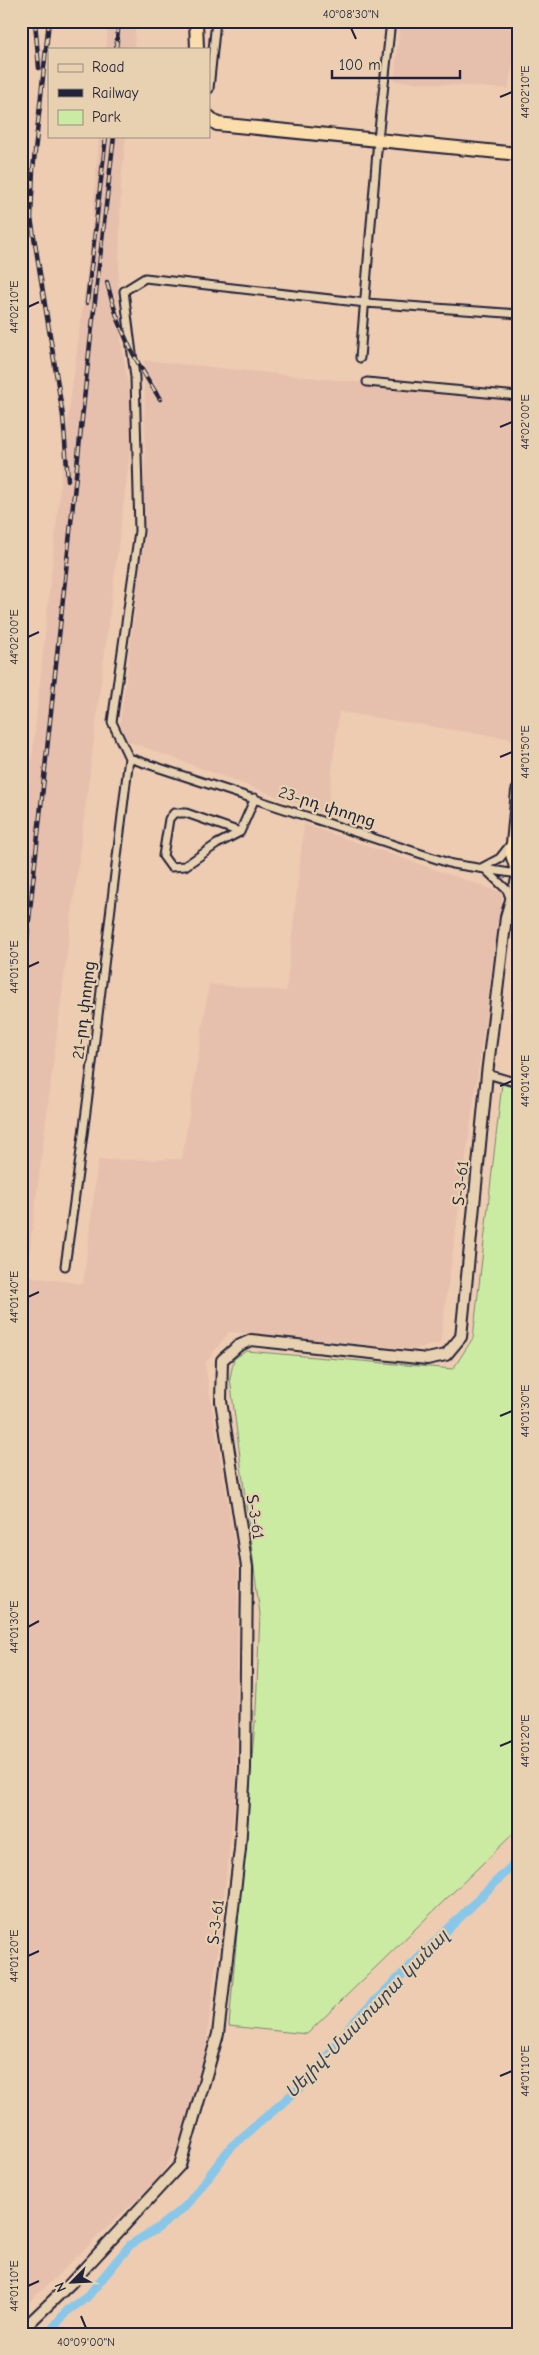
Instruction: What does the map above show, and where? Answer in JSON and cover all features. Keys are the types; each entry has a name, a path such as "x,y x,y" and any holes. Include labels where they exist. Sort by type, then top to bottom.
{"highway":[{"path":"196,21 197,48"},
{"path":"210,118 217,124 518,154"},
{"path":"518,791 512,854 518,874"}],"street":[{"path":"210,79 216,21"},
{"path":"360,358 378,139 391,21"},
{"path":"129,758 112,722 139,531 135,377 124,291 145,278 366,303 518,314"},
{"path":"367,382 518,396"},
{"name":"23-րդ փողոց","path":"129,758 452,864 518,874"},
{"name":"21-րդ փողոց","path":"65,1266 84,1140 90,1070 129,758"},
{"path":"240,832 186,813 174,813 169,819 162,856 171,867 185,866 217,844 240,832 255,798"},
{"path":"513,842 500,858 483,868 514,898"},
{"name":"Տ-3-61","path":"21,2331 71,2283 180,2165 218,2034 240,1849 244,1786 247,1576 220,1401 222,1360 238,1346 251,1340 428,1359 446,1355 461,1337 506,917 514,898 518,874"},
{"path":"488,1074 518,1083"}],"shaded area":[{"path":"108,21 136,21 134,48 106,48"},
{"path":"400,21 518,21 518,38 508,89 394,81"},
{"path":"99,138 126,138 121,184 118,317 131,407 131,445 28,1265 21,1298 21,864 64,449 89,257"},
{"path":"144,360 518,399 517,740 339,712 327,815 127,741 120,723 135,608 145,455"},
{"path":"304,824 503,893 440,1344 414,1349 229,1332 205,1364 238,1562 236,1793 204,2065 175,2153 158,2179 21,2310 21,1315 29,1276 83,1284 98,1160 182,1159 209,984 286,991"}],"green space":[{"path":"502,1084 518,1089 518,1829 307,2034 229,2026 256,1710 260,1614 230,1378 234,1359 246,1351 453,1369 473,1338"}],"waterway":[{"name":"Սելիվ֊Մաստարա կանալ","path":"48,2334 67,2311 87,2297 130,2245 158,2228 187,2205 231,2147 310,2079 352,2024 518,1860"}],"railway":[{"path":"35,21 39,68"},
{"path":"49,21 33,170 31,218 63,416 68,480"},
{"path":"116,48 119,21"},
{"path":"87,303 106,138"},
{"path":"21,995 114,138"},
{"path":"107,282 128,343 160,399"},
{"path":"21,1762 22,1722"}]}
